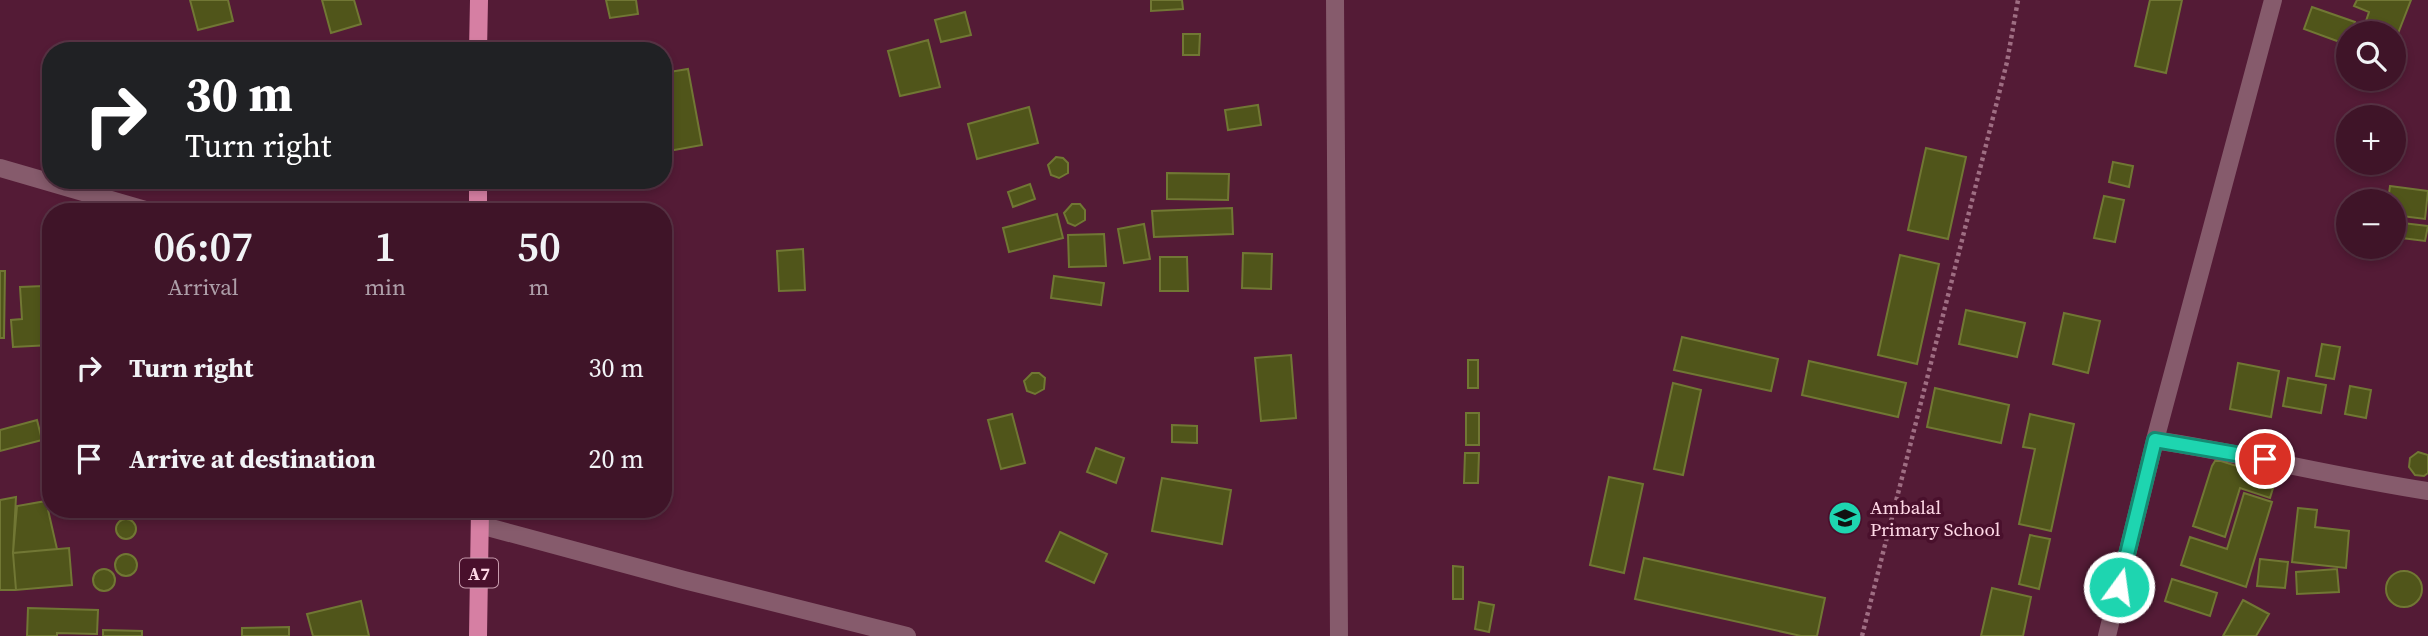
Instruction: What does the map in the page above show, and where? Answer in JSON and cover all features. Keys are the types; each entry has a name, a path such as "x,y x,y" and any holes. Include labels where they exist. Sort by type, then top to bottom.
{"main road":[{"path":"478,42 479,0"},
{"name":"A7","path":"478,636 480,518"}],"street":[{"path":"1335,0 1339,636"},
{"path":"2107,636 2155,440 2273,0"},
{"path":"0,168 42,180"},
{"path":"73,189 121,203"},
{"path":"2155,440 2221,450 2342,478 2428,491"},
{"path":"483,518 684,580 907,636"}],"path":[{"path":"1862,636 2007,62 2018,0"}],"building":[{"path":"190,0 228,0 233,21 198,30"},
{"path":"322,0 354,0 361,24 331,33"},
{"path":"606,0 636,0 638,14 610,18"},
{"path":"1151,0 1182,0 1183,9 1151,11"},
{"path":"2150,0 2182,0 2166,73 2135,66"},
{"path":"2357,0 2411,0 2403,21 2366,21 2369,12 2354,6"},
{"path":"2312,7 2352,21 2336,21 2336,41 2304,29"},
{"path":"965,12 971,35 941,42 935,20"},
{"path":"1183,34 1200,34 1199,55 1183,55"},
{"path":"928,40 940,87 900,96 888,51"},
{"path":"688,69 702,145 672,150 672,72"},
{"path":"1258,105 1261,125 1228,130 1225,110"},
{"path":"1029,107 1038,143 977,159 968,124"},
{"path":"1926,148 1966,157 1948,239 1908,230"},
{"path":"1056,157 1063,158 1068,163 1068,173 1059,178 1051,175 1048,165"},
{"path":"2113,162 2133,166 2129,187 2109,182"},
{"path":"1167,173 1229,174 1228,200 1167,199"},
{"path":"1030,184 1035,199 1013,207 1008,192"},
{"path":"2390,186 2428,191 2425,219 2406,217 2406,189 2390,189"},
{"path":"2104,196 2124,200 2115,242 2094,238"},
{"path":"1072,204 1080,204 1085,210 1085,220 1075,226 1068,223 1064,213"},
{"path":"1232,208 1233,234 1154,237 1152,211"},
{"path":"1057,214 1063,238 1009,252 1003,228"},
{"path":"2406,223 2428,226 2425,241 2406,239"},
{"path":"1144,224 1150,259 1124,263 1118,229"},
{"path":"1104,234 1106,266 1069,267 1068,235"},
{"path":"803,249 805,290 779,291 777,251"},
{"path":"1243,253 1272,254 1271,289 1242,288"},
{"path":"1900,255 1939,264 1917,364 1878,355"},
{"path":"1160,257 1187,257 1188,291 1160,291"},
{"path":"0,271 5,271 4,338 0,338"},
{"path":"1054,276 1104,283 1101,305 1051,298"},
{"path":"42,286 42,345 13,347 11,320 22,319 20,287"},
{"path":"1966,310 2025,323 2017,357 1959,344"},
{"path":"2064,313 2100,321 2088,373 2053,364"},
{"path":"1682,337 1778,359 1771,391 1674,370"},
{"path":"2322,344 2340,347 2334,379 2316,376"},
{"path":"1291,355 1296,418 1261,421 1255,358"},
{"path":"1468,360 1478,360 1478,388 1468,388"},
{"path":"1809,361 1906,383 1898,417 1802,395"},
{"path":"2238,363 2279,371 2271,417 2230,409"},
{"path":"1032,373 1039,373 1045,378 1044,389 1035,394 1027,391 1024,381"},
{"path":"2288,378 2326,385 2321,413 2283,406"},
{"path":"1673,383 1701,390 1683,475 1654,469"},
{"path":"2350,386 2371,390 2366,418 2345,414"},
{"path":"1935,388 2009,405 2001,443 1927,427"},
{"path":"1466,413 1479,413 1479,445 1466,445"},
{"path":"1012,414 1025,463 1001,469 988,420"},
{"path":"2030,414 2074,424 2051,531 2019,524 2035,449 2023,447"},
{"path":"37,420 42,440 0,451 0,430"},
{"path":"1172,425 1197,426 1197,443 1172,442"},
{"path":"1096,448 1124,458 1116,483 1087,472"},
{"path":"2418,452 2428,455 2428,473 2424,476 2415,475 2409,467 2410,458"},
{"path":"1465,453 1479,453 1478,483 1464,483"},
{"path":"2215,461 2265,475 2262,484 2273,488 2270,498 2240,488 2225,537 2193,526"},
{"path":"1609,477 1643,484 1624,573 1590,565"},
{"path":"1162,478 1231,490 1222,544 1152,531"},
{"path":"2244,493 2272,502 2246,587 2181,565 2190,537 2227,549"},
{"path":"16,497 13,553 16,590 0,590 0,500"},
{"path":"42,502 42,518 50,518 57,549 13,553 17,506"},
{"path":"2298,508 2317,510 2315,527 2349,531 2346,568 2292,562"},
{"path":"122,519 130,519 136,529 130,539 122,539 116,533 116,525"},
{"path":"1060,532 1107,554 1094,583 1046,561"},
{"path":"2030,535 2050,539 2039,589 2019,584"},
{"path":"69,548 72,585 16,590 13,553"},
{"path":"126,554 136,561 137,565 130,575 126,576 116,569 115,565 122,555"},
{"path":"1644,558 1825,598 1817,636 1801,636 1635,599"},
{"path":"2260,559 2288,562 2285,588 2257,586"},
{"path":"1453,566 1463,567 1463,599 1453,599"},
{"path":"104,569 114,576 115,580 108,590 104,591 94,584 93,580 100,570"},
{"path":"2337,569 2339,592 2297,594 2296,572"},
{"path":"2404,571 2417,576 2422,589 2417,602 2404,607 2391,602 2386,589 2391,576"},
{"path":"2172,579 2217,593 2210,616 2165,601"},
{"path":"1992,588 2031,597 2023,636 1981,636"},
{"path":"2243,600 2269,614 2256,636 2223,636"},
{"path":"361,601 369,636 313,636 307,614"},
{"path":"1479,602 1494,605 1489,632 1475,629"},
{"path":"28,608 98,610 97,634 57,633 57,636 27,636"},
{"path":"289,627 289,636 242,636 242,628"},
{"path":"103,630 142,631 142,636 103,636"}],"place":[{"name":"Ambalal Primary School","path":"1845,518"}],"route":[{"path":"2119,587 2155,440 2265,459"}]}
